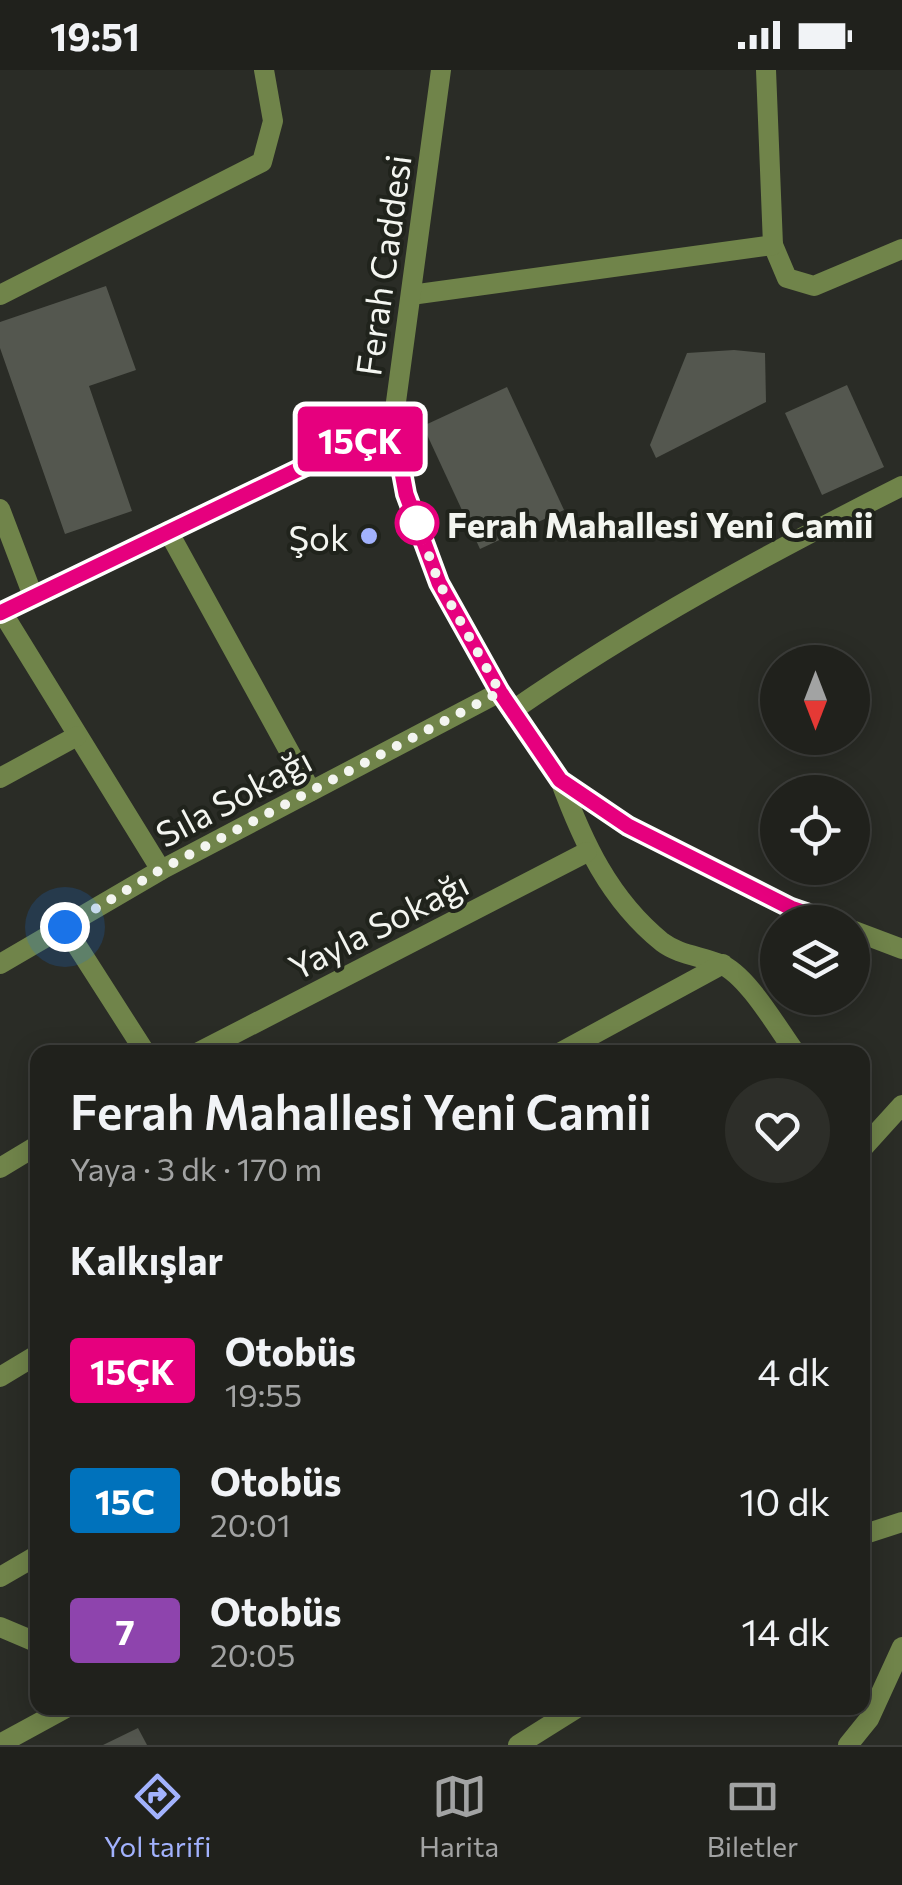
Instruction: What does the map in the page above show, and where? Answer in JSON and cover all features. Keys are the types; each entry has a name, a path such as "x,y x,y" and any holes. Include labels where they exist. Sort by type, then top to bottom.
{"street":[{"path":"0,295 262,162 273,122 264,70"},
{"name":"Ferah Caddesi","path":"441,70 393,424 406,494 439,583 500,692 560,780 628,826 785,905"},
{"path":"766,70 772,245 787,278 814,286 902,250"},
{"path":"411,296 772,245"},
{"path":"160,870 1,612 393,424"},
{"path":"512,711 601,649 712,585 902,486"},
{"path":"0,509 33,596"},
{"path":"168,531 311,792"},
{"name":"Sıla Sokağı","path":"0,964 160,870 500,692"},
{"path":"0,778 77,736"},
{"path":"560,780 587,852 664,943 723,964 761,1004 789,1045"},
{"name":"Yayla Sokağı","path":"213,1045 587,852"},
{"path":"65,927 141,1045"},
{"path":"870,936 902,948"},
{"path":"573,1045 723,964"},
{"path":"870,1140 902,1105"},
{"path":"0,1168 30,1150"},
{"path":"0,1377 30,1359"},
{"path":"870,1532 902,1522"},
{"path":"0,1577 30,1560"},
{"path":"0,1627 30,1640"},
{"path":"848,1745 870,1719 902,1647"},
{"path":"0,1744 53,1715"},
{"path":"518,1745 565,1715"}],"building":[{"path":"106,286 136,370 89,386 132,511 65,534 0,348 0,322"},
{"path":"687,353 765,353 766,402 656,458 650,445"},
{"path":"847,385 884,467 822,495 785,413"},
{"name":"Ferah Mahallesi Yeni Camii","path":"507,387 564,510 480,549 423,426"},
{"path":"138,1728 147,1745 103,1745"}],"bus line":[{"name":"15ÇK","path":"0,613 236,496 393,424 406,494 439,583 500,692 560,780 628,826 785,905"}],"place":[{"name":"Ferah Mahallesi Yeni Camii","path":"417,523"},
{"name":"Şok","path":"369,536"}],"route":[{"path":"65,927 160,870 500,692 439,583 417,523"}]}
